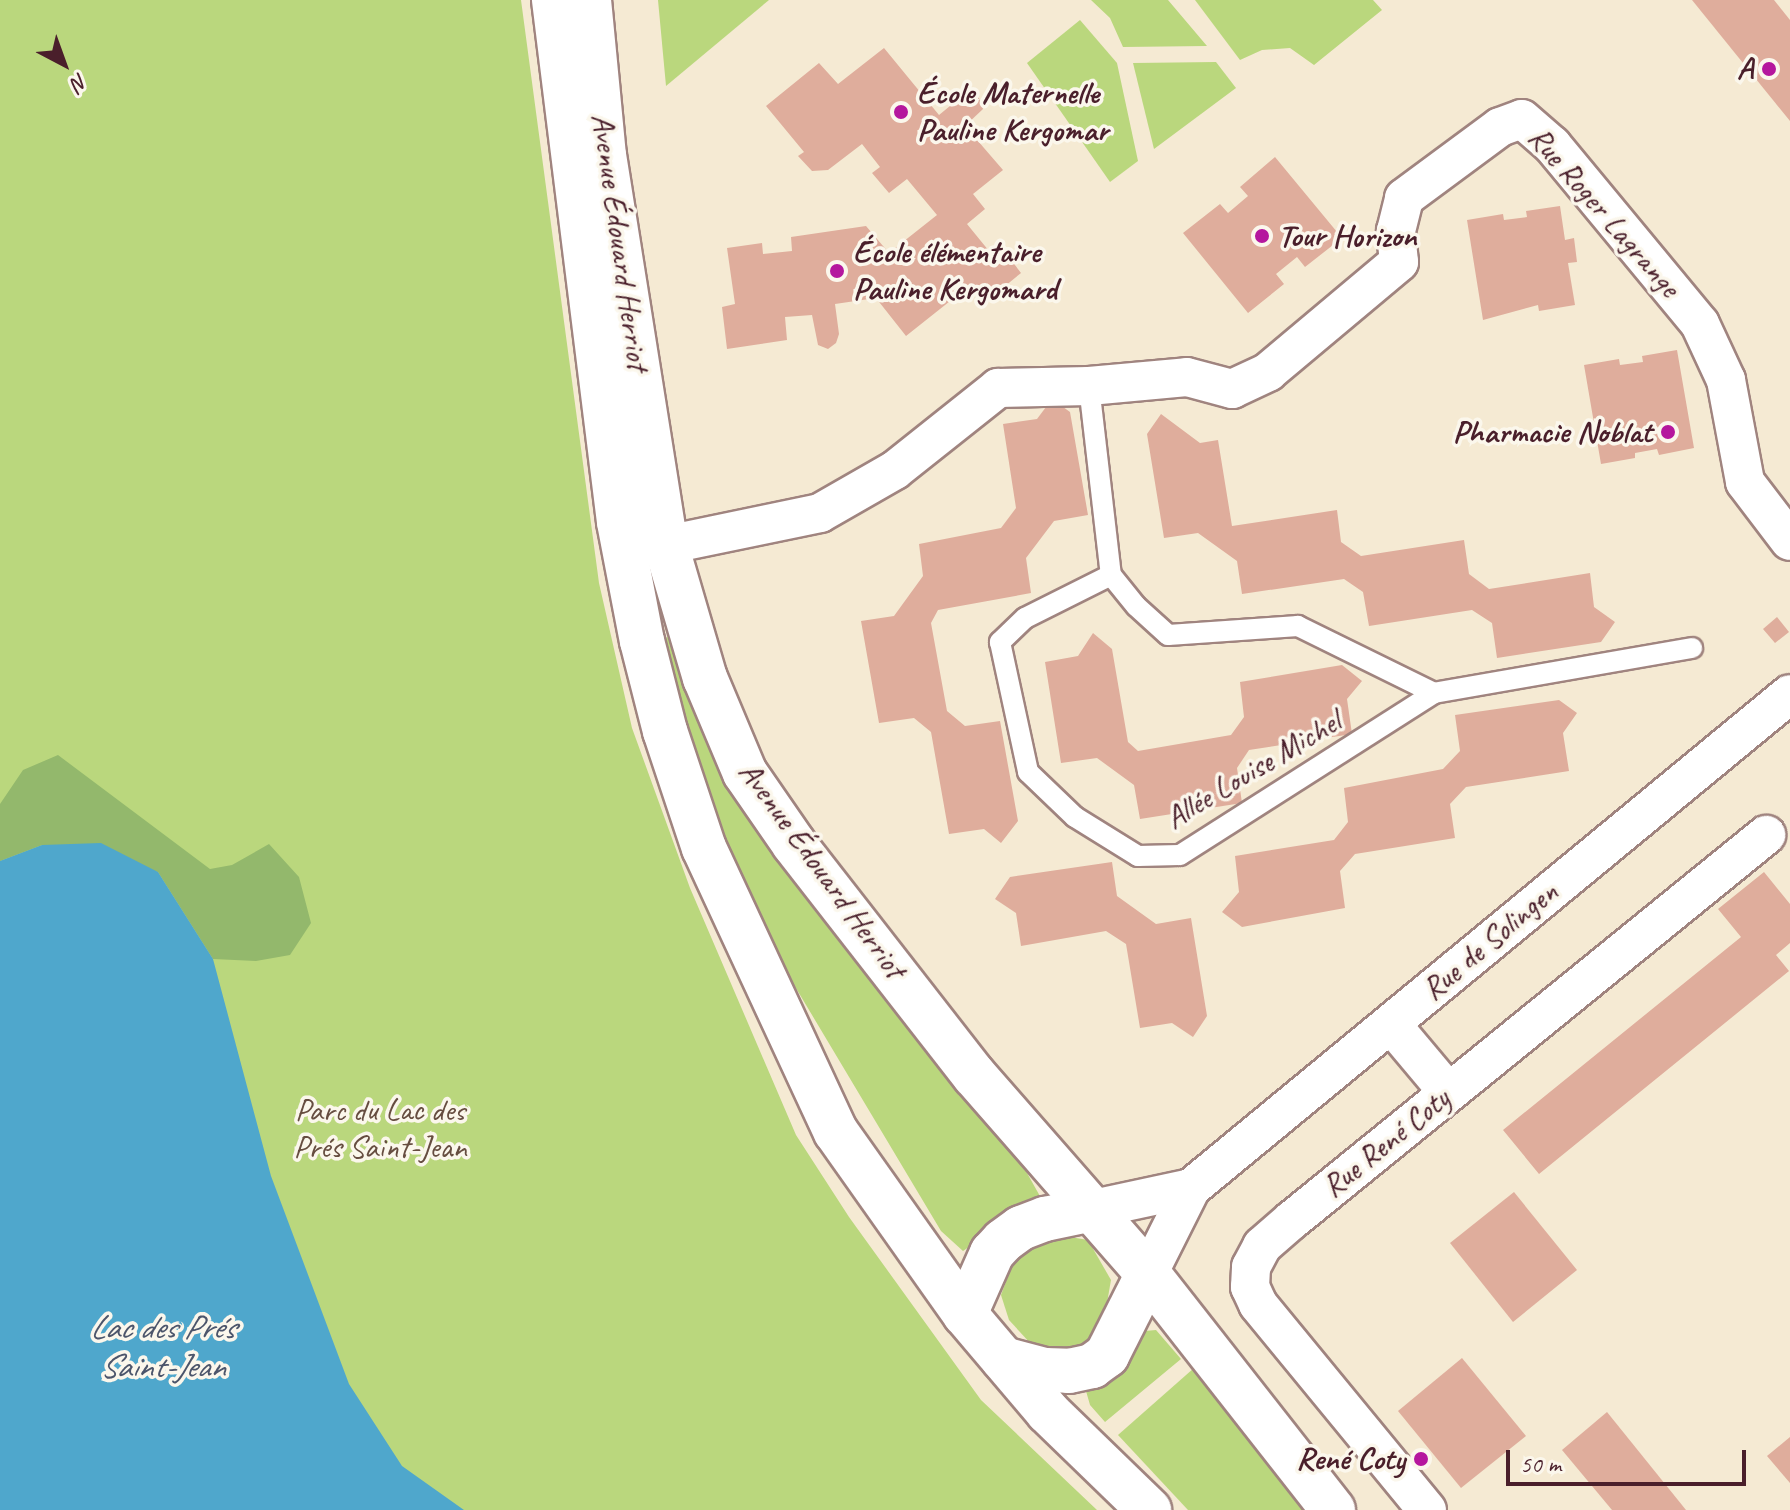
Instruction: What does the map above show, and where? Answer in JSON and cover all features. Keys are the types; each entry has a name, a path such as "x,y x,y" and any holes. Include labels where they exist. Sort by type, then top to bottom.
{"main road":[{"name":"Avenue Édouard Herriot","path":"554,0 619,522 642,641 665,731 704,848 836,1132 965,1314 1048,1412 1149,1510"},
{"name":"Avenue Édouard Herriot","path":"589,0 604,155 666,545 705,678 745,773 794,844 974,1075 1148,1274 1333,1510"},
{"path":"965,1314 992,1253 1003,1241 1021,1228 1045,1219 1093,1209"},
{"path":"1003,1359 1045,1370 1069,1371 1092,1366 1107,1355 1148,1274"}],"street":[{"name":"Rue Roger Lagrange","path":"666,545 820,513 895,470 998,388 1089,386 1187,377 1232,389 1268,372 1399,262 1396,231 1404,198 1500,127 1522,119 1552,145 1700,324 1726,380 1745,482 1790,541"},
{"name":"Rue de Solingen","path":"1148,1274 1191,1188 1790,694"},
{"name":"Rue René Coty","path":"1427,1510 1258,1304 1250,1287 1251,1267 1262,1246 1766,835"},
{"path":"1391,1024 1448,1092"},
{"name":"Rue de Solingen","path":"1093,1209 1191,1188"}],"lane":[{"path":"1089,386 1111,575 1136,606 1168,635 1298,626 1434,693"},
{"name":"Allée Louise Michel","path":"1111,575 1025,618 1000,642 1028,772 1075,817 1138,856 1180,855 1434,693 1692,648"}],"green space":[{"name":"Parc du Lac des Prés Saint-Jean","path":"0,0 521,0 599,583 632,728 690,888 796,1135 849,1217 981,1400 1097,1510 0,1510"},
{"path":"658,0 769,0 666,86"},
{"path":"1091,0 1168,0 1207,46 1123,47 1110,18"},
{"path":"1195,0 1373,0 1382,10 1314,65 1290,48 1262,50 1240,60"},
{"path":"1080,20 1117,63 1138,161 1110,182 1027,63"},
{"path":"1216,62 1236,88 1154,149 1133,63"},
{"path":"678,636 746,807 865,971 1022,1164 1041,1198 963,1251 941,1231 772,948 714,830 661,638"},
{"path":"58,755 210,869 232,865 269,844 299,877 311,923 290,955 256,961 213,959 158,872 42,845 0,861 0,804 23,770"},
{"path":"1052,1234 1088,1240 1111,1280 1104,1320 1093,1338 1072,1350 1031,1344 1009,1320 1001,1295 1015,1257"},
{"path":"1156,1330 1181,1359 1105,1422 1090,1405 1086,1391 1131,1352 1145,1331"},
{"path":"1194,1368 1305,1510 1188,1510 1118,1435"}],"water":[{"name":"Lac des Prés Saint-Jean","path":"101,843 158,872 213,959 271,1176 349,1384 402,1466 464,1510 0,1510 0,861 42,845"}],"building":[{"name":"A","path":"1692,0 1774,0 1790,20 1790,121"},
{"path":"884,48 939,115 961,97 973,94 979,98 983,109 965,126 1003,170 973,194 985,209 967,224 998,262 1008,256 1021,273 983,304 969,286 906,336 876,298 835,304 839,334 836,343 828,349 818,345 812,315 785,317 787,340 727,349 722,307 735,304 727,248 762,243 763,254 792,251 791,237 866,226 889,253 937,215 907,179 889,193 872,173 880,167 862,144 828,170 812,171 798,156 804,152 766,106 819,63 838,84"},
{"name":"Tour Horizon","path":"1275,157 1342,238 1305,267 1297,257 1276,274 1284,284 1248,313 1183,233 1220,204 1228,213 1248,196 1240,187"},
{"path":"1560,206 1565,240 1574,238 1577,262 1568,263 1575,305 1539,311 1538,305 1483,320 1467,220 1503,214 1504,220 1527,217 1526,211"},
{"path":"1677,350 1694,448 1659,455 1657,449 1635,453 1635,458 1601,464 1584,365 1619,359 1620,365 1643,362 1642,356"},
{"path":"1052,399 1070,412 1088,515 1054,521 1026,558 1031,593 938,610 931,623 947,711 965,726 1000,721 1018,821 1001,843 984,829 949,834 931,732 914,718 879,723 861,621 894,616 923,576 919,544 1001,528 1016,508 1003,424 1037,419"},
{"path":"1161,414 1200,443 1218,440 1232,526 1337,510 1341,542 1361,556 1464,540 1469,574 1489,589 1590,573 1594,607 1615,622 1601,642 1497,658 1492,623 1472,610 1369,626 1363,592 1344,579 1242,594 1237,561 1198,533 1164,538 1147,434"},
{"path":"1777,617 1789,632 1775,643 1763,629"},
{"path":"1093,633 1112,649 1128,742 1138,751 1231,735 1244,717 1240,682 1342,665 1362,681 1347,699 1352,734 1249,750 1237,768 1242,803 1140,819 1134,785 1097,758 1061,763 1045,662 1078,656"},
{"path":"1559,700 1577,713 1563,733 1569,771 1466,787 1450,804 1455,838 1355,854 1340,871 1345,908 1242,927 1222,912 1239,892 1235,856 1334,840 1348,822 1344,788 1443,769 1460,751 1455,715"},
{"path":"1112,862 1117,896 1156,924 1191,918 1207,1016 1193,1037 1172,1023 1140,1028 1126,944 1106,931 1021,946 1016,913 995,899 1010,877"},
{"path":"1764,872 1790,904 1790,943 1776,955 1789,971 1539,1174 1503,1130 1741,937 1718,909"},
{"path":"1514,1192 1577,1270 1513,1322 1450,1243"},
{"path":"1462,1358 1526,1436 1461,1488 1398,1411"},
{"path":"1607,1412 1686,1510 1612,1510 1562,1450"},
{"path":"1790,1437 1790,1483 1767,1456"}],"place":[{"name":"A","path":"1769,69"},
{"name":"École Maternelle Pauline Kergomar","path":"901,112"},
{"name":"Tour Horizon","path":"1262,236"},
{"name":"École élémentaire Pauline Kergomard","path":"837,271"},
{"name":"Pharmacie Noblat","path":"1668,432"},
{"name":"René Coty","path":"1421,1459"}]}
